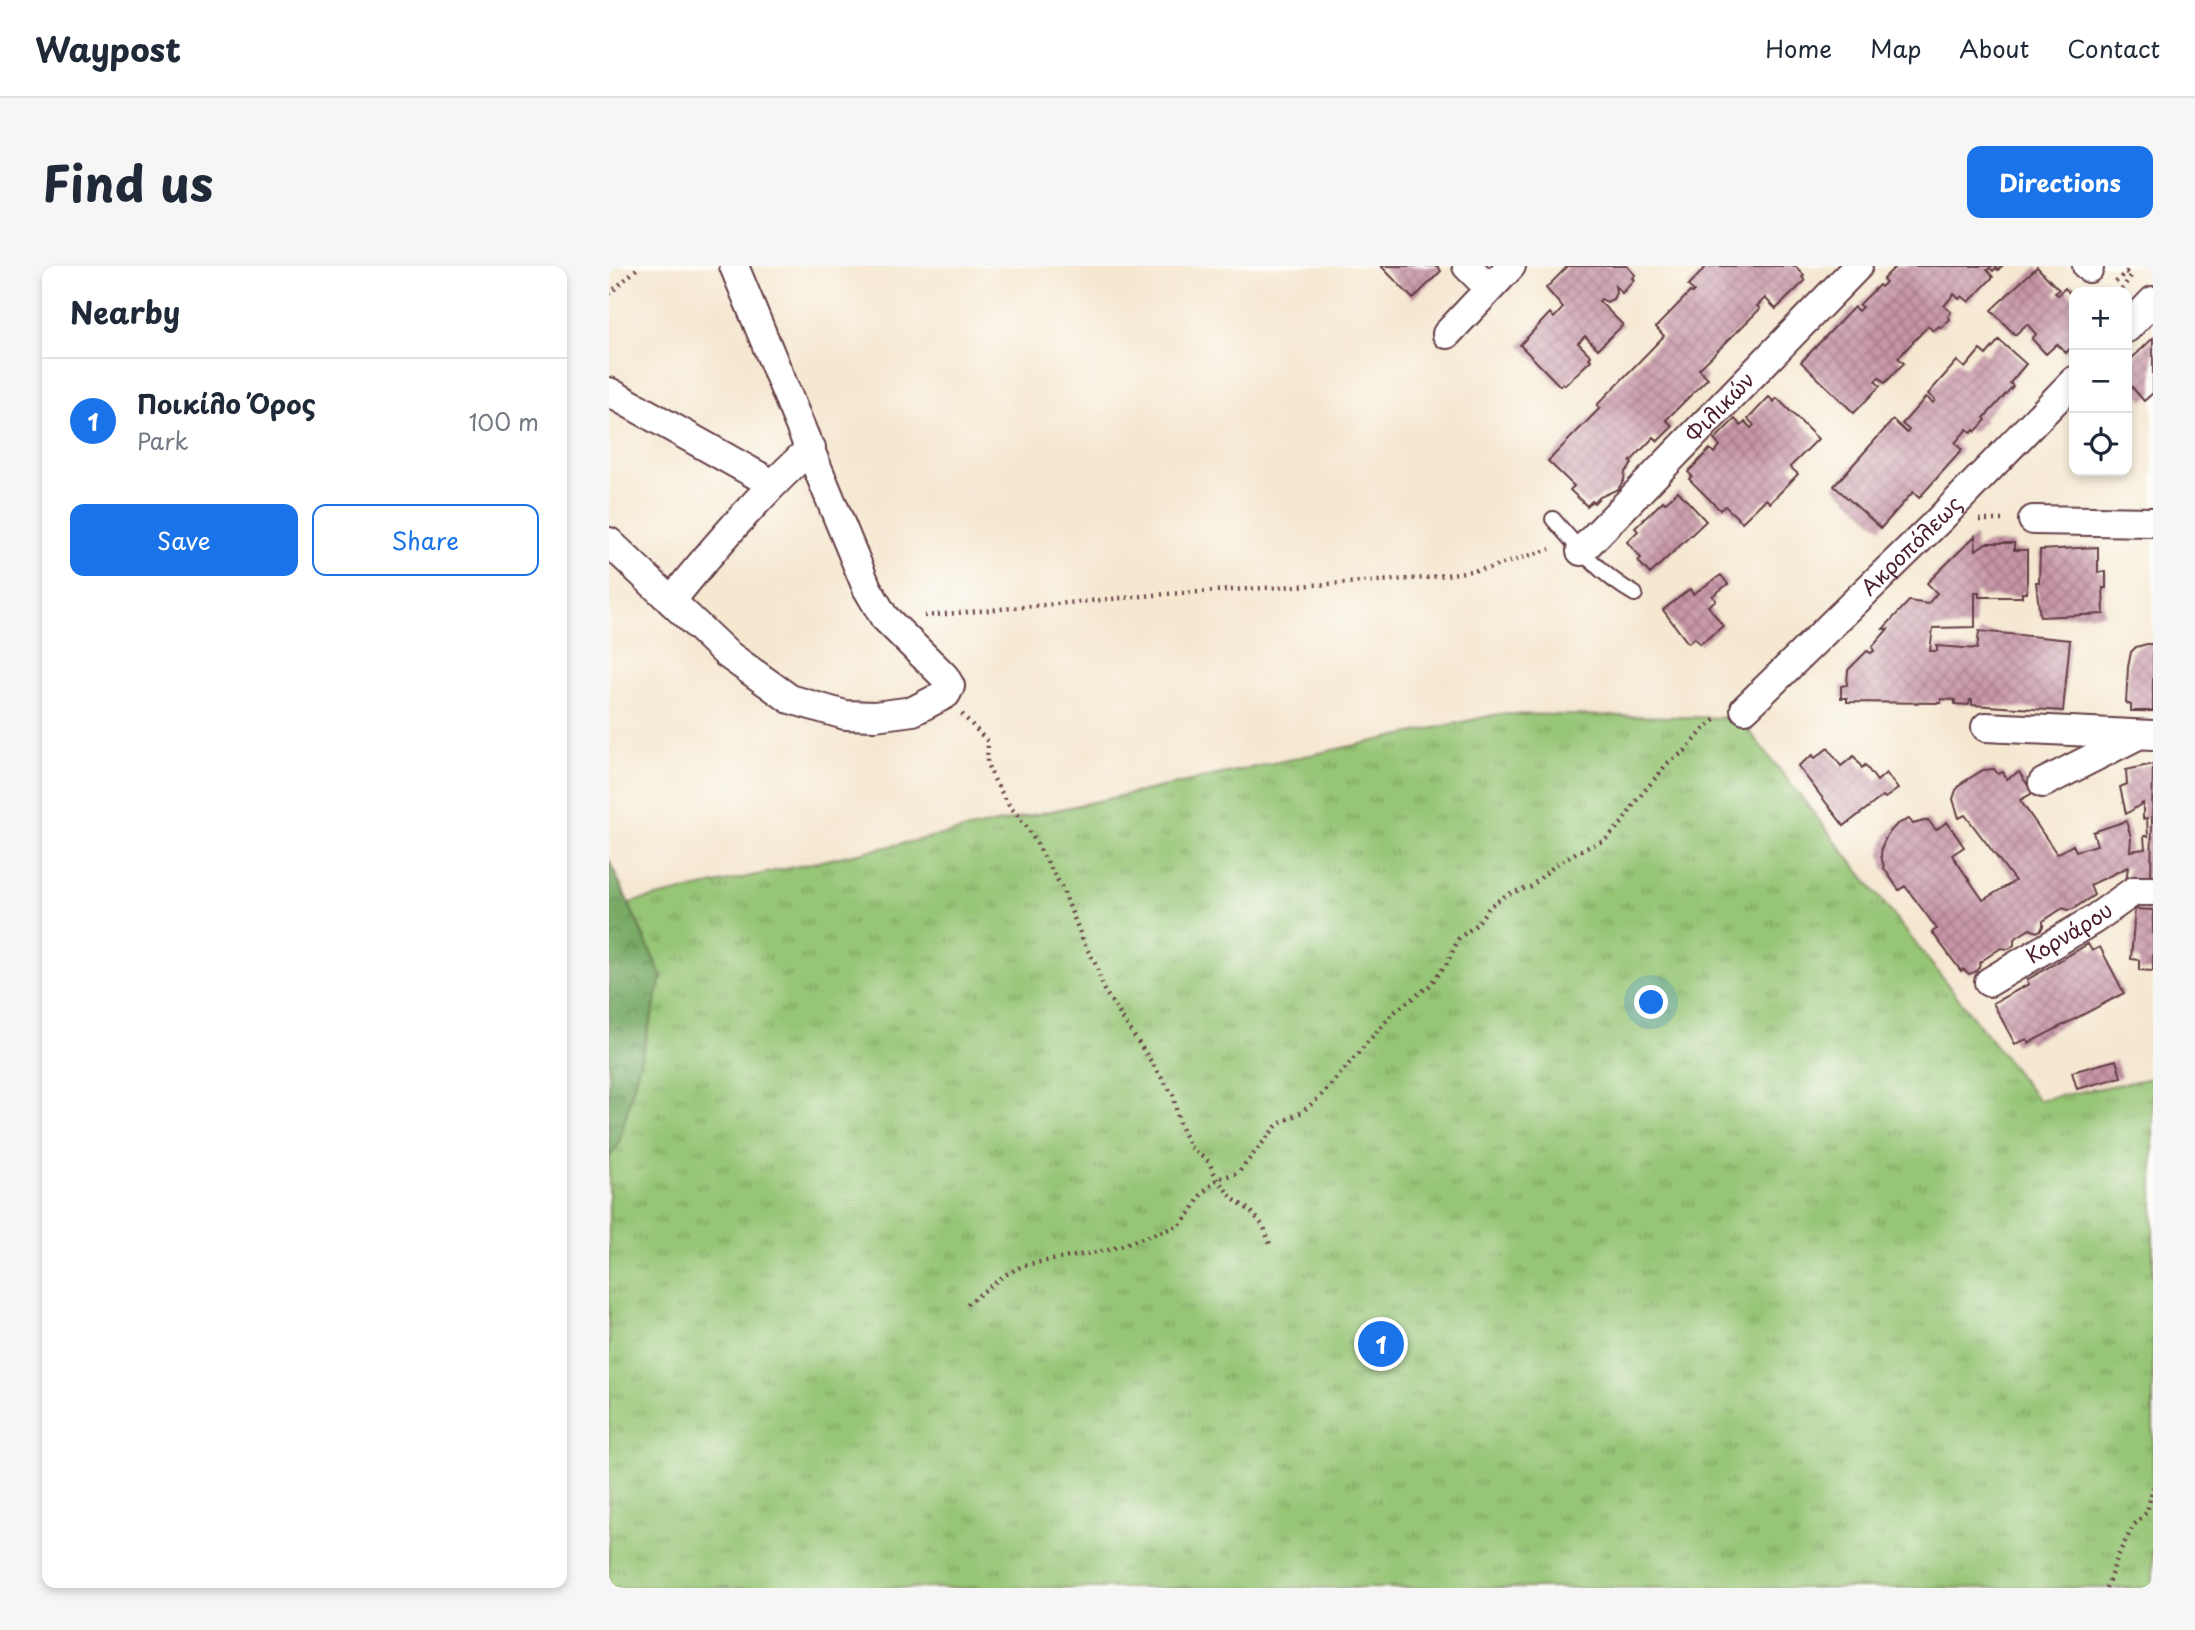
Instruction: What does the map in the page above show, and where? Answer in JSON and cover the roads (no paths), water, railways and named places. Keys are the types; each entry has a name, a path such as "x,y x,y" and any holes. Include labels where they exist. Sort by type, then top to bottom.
{"street":[{"path":"609,542 727,654 790,699 845,715 875,716 913,711 946,694 950,686 944,676 884,617 867,589 734,266"},
{"path":"1467,266 1489,288"},
{"path":"1447,334 1511,266"},
{"name":"Φιλικών","path":"1575,544 1859,266"},
{"name":"Ακροπόλεως","path":"1745,709 1940,519 2069,386"},
{"path":"609,392 771,483"},
{"path":"671,601 771,483 811,448"},
{"path":"2033,520 2153,522"},
{"path":"1986,727 2146,735"},
{"path":"2043,783 2146,735"},
{"name":"Κορνάρου","path":"1989,982 2093,920 2134,891 2153,891"}],"lane":[{"path":"1553,519 1575,544 1621,586 1635,594"}],"place":[{"name":"Ποικίλο Όρος","path":"1381,1344"}]}
